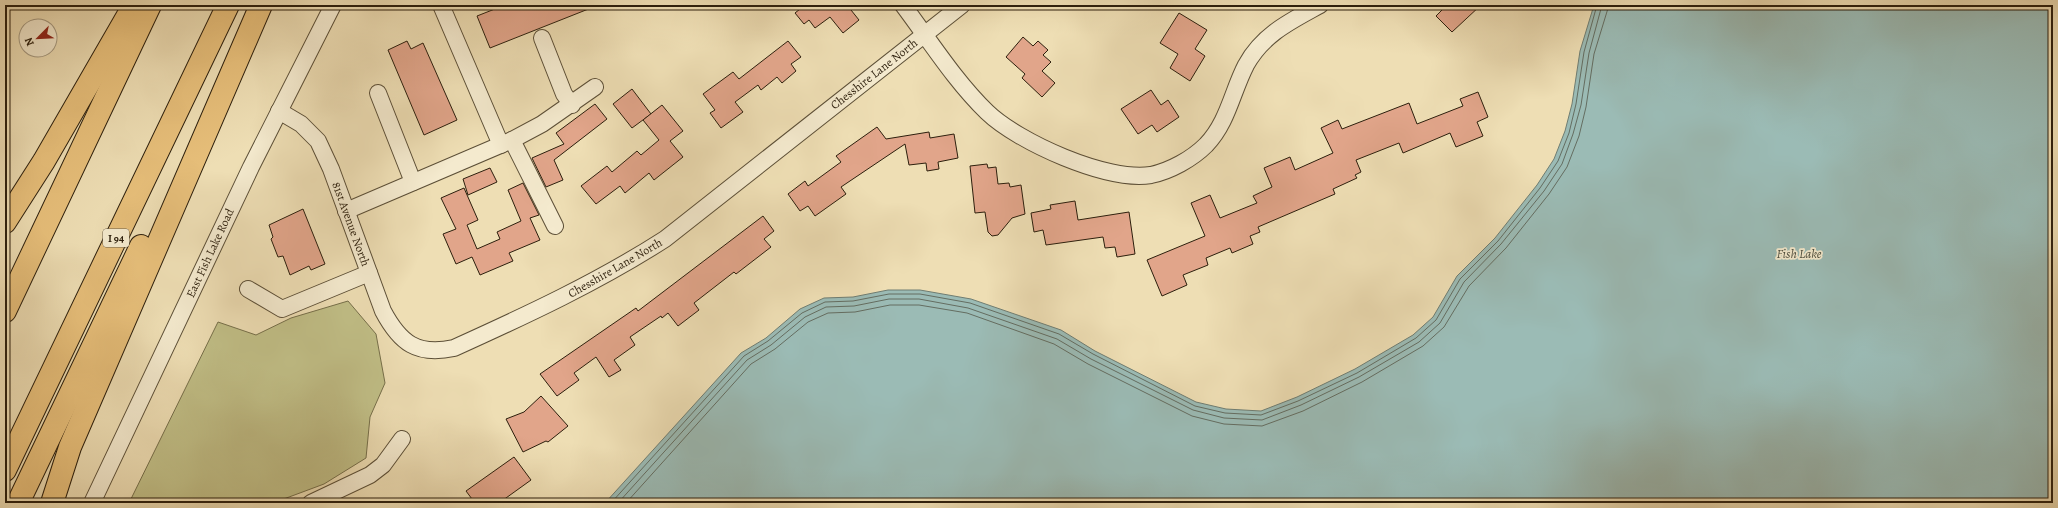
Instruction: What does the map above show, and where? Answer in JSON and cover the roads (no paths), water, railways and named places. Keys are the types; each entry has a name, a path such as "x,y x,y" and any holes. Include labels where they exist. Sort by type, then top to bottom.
{"highway":[{"path":"5,222 44,161 134,5"},
{"path":"5,311 150,5"},
{"name":"I 94","path":"5,470 228,5"},
{"path":"40,503 70,447 261,5"},
{"path":"18,503 181,163 210,123"},
{"path":"52,503 70,447"}],"street":[{"name":"East Fish Lake Road","path":"92,503 279,111 333,5"},
{"path":"443,5 506,142 555,226"},
{"path":"903,5 925,34 962,5"},
{"name":"Chesshire Lane North","path":"412,346 425,350 439,351 454,348 555,302 628,263 665,239 925,34 963,86 988,113 1019,135 1052,151 1102,170 1125,175 1150,175 1183,162 1205,146 1219,129 1230,107 1246,64 1258,48 1272,32 1320,5"},
{"path":"542,38 564,94 572,105"},
{"path":"346,210 506,142 542,124 572,105 595,87"},
{"path":"378,93 413,182"},
{"name":"81st Avenue North","path":"279,111 301,124 318,141 346,210 383,311 391,327 401,338 412,346"},
{"path":"248,289 282,309 369,272"},
{"path":"310,503 370,475 382,465 402,439"}],"water":[{"name":"Fish Lake","path":"1594,5 2053,5 2053,503 605,503 741,353 766,338 800,309 824,298 853,297 888,290 920,290 971,299 1061,330 1095,351 1196,402 1226,409 1261,411 1297,397 1355,369 1413,335 1433,317 1457,276 1495,238 1537,185 1554,159 1565,131 1572,104 1580,51"}]}
